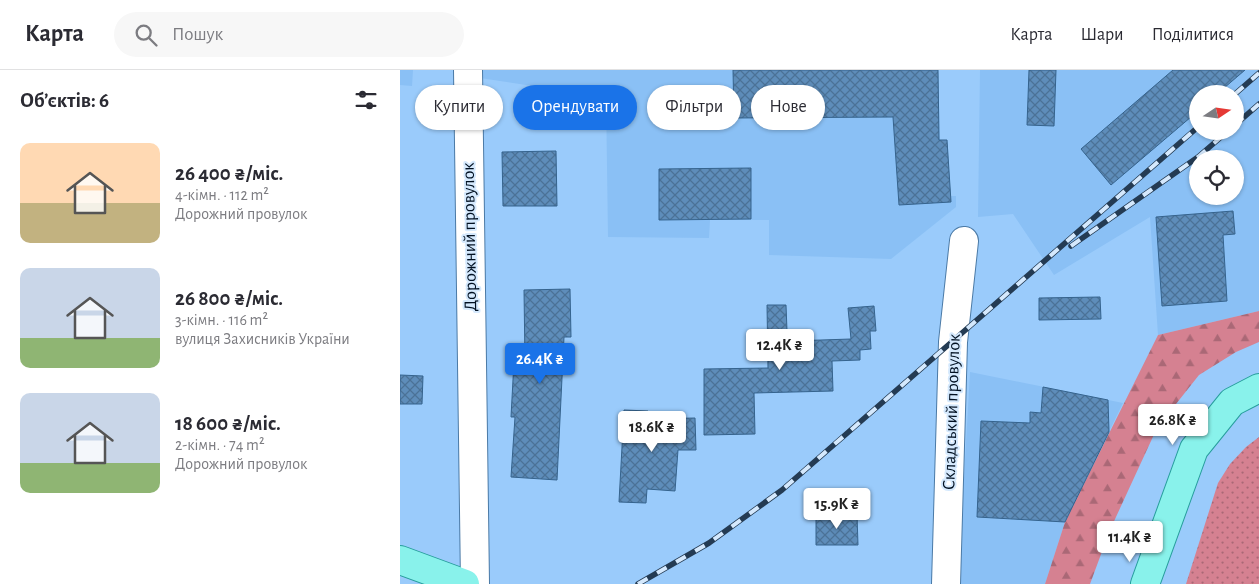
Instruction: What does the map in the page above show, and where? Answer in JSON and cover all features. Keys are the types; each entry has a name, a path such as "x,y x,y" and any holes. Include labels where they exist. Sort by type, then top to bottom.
{"main road":[{"path":"1145,584 1194,449 1232,402 1259,388"},
{"path":"400,560 465,584"}],"street":[{"name":"Дорожний провулок","path":"468,70 475,584"},
{"name":"Складський провулок","path":"946,584 953,342 964,241"}],"shaded area":[{"path":"400,70 413,70 412,86 400,85"},
{"path":"480,70 938,70 940,140 947,140 951,196 956,196 956,207 891,259 769,255 769,220 710,220 709,238 608,237 606,130 637,130 637,85 526,85 480,78"},
{"path":"980,70 1259,70 1259,311 1158,335 1150,217 1054,275 1013,214 978,217"},
{"path":"970,372 1123,403 1065,522 1045,584 958,584"}],"green space":[{"path":"1259,311 1259,342 1236,352 1199,375 1157,428 1110,530 1090,584 1045,584 1065,522 1158,335"},
{"path":"1259,437 1259,584 1186,584 1218,483 1230,464 1246,447"}],"building":[{"path":"733,70 938,70 939,140 947,140 951,202 899,205 893,117 825,117 825,85 751,85 751,118 741,118 741,85 733,85"},
{"path":"1029,70 1056,70 1054,126 1027,125"},
{"path":"1173,70 1245,70 1228,85 1189,85 1189,119 1111,185 1081,149"},
{"path":"556,151 557,206 503,206 502,152"},
{"path":"751,168 751,219 659,220 659,169"},
{"path":"1233,211 1235,234 1223,235 1227,301 1162,306 1156,217"},
{"path":"570,289 571,337 564,337 557,480 511,477 515,417 511,417 514,361 525,362 524,290"},
{"path":"1100,297 1101,319 1039,320 1039,298"},
{"path":"767,305 786,305 787,331 791,331 791,341 851,339 848,308 874,306 876,331 870,331 871,349 860,350 860,360 832,361 833,391 754,393 755,434 704,435 704,369 768,368"},
{"path":"400,375 423,376 422,404 400,404"},
{"path":"1043,387 1108,400 1109,432 1065,522 977,517 981,421 1030,423 1030,412 1041,413"},
{"path":"624,410 648,411 648,419 695,418 696,450 678,450 675,491 647,489 646,503 619,502"},
{"path":"816,515 857,515 858,545 816,545"}],"railway":[{"path":"1244,86 1259,73"},
{"path":"1244,117 1259,104"},
{"path":"638,584 709,543 782,490 1189,135"},
{"path":"1071,246 1198,157 1218,140"}]}
